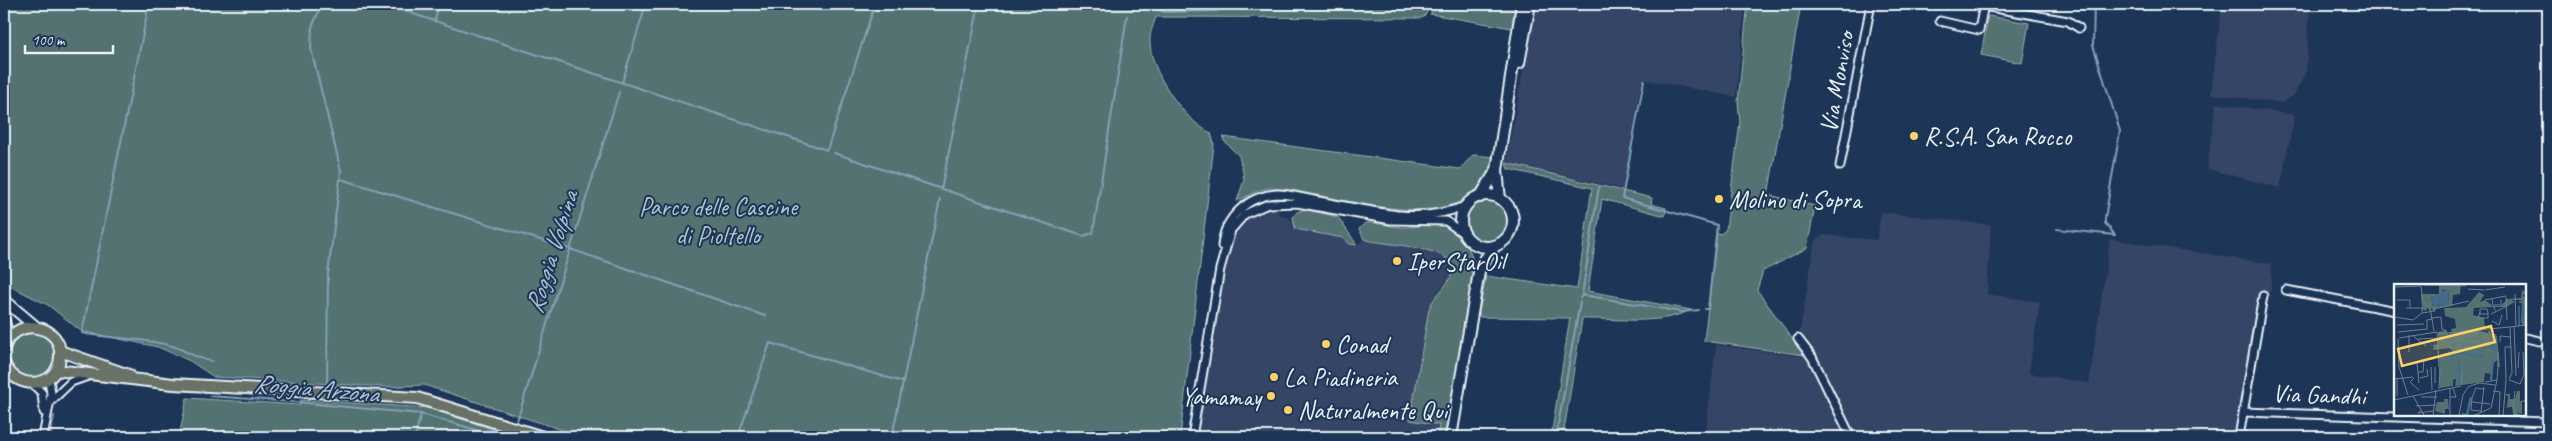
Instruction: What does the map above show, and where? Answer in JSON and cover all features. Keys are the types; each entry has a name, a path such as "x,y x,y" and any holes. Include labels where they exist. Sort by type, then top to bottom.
{"main road":[{"path":"1504,127 1522,4"},
{"path":"1495,246 1482,247 1473,243 1464,234 1462,218 1468,205 1480,197 1490,183 1496,170 1530,4"},
{"path":"1496,170 1500,199"},
{"path":"1480,197 1490,196 1500,199 1511,211 1513,224 1507,239 1495,246 1480,266"},
{"path":"1451,437 1480,266 1473,243"},
{"path":"4,300 36,327 51,334 60,351 149,382"},
{"path":"4,321 5,344"},
{"path":"5,344 20,328 36,327"},
{"path":"53,373 60,351"},
{"path":"4,362 7,373 20,381 33,384 53,373 95,375 149,382 417,398 541,437"}],"street":[{"name":"Via Monviso","path":"1840,166 1871,4"},
{"path":"1940,21 1979,30 1983,5 2068,21 2079,28"},
{"path":"1220,269 1222,241 1228,224 1248,203 1267,196 1289,196 1403,215 1438,214 1468,205"},
{"path":"1192,437 1220,269 1228,236 1234,225 1252,209 1277,202 1402,222 1438,220 1452,224 1464,234"},
{"path":"2286,290 2394,311"},
{"path":"2239,437 2264,296"},
{"path":"2527,338 2548,343"},
{"path":"1798,339 1812,357 1851,437"},
{"path":"43,437 51,396 53,373"},
{"path":"48,407 53,398 71,382 95,375"},
{"path":"33,384 42,393 45,406 39,437"},
{"name":"Via Gandhi","path":"2244,412 2547,421"}],"shaded area":[{"path":"1535,4 1745,4 1736,97 1642,79 1623,189 1506,163"},
{"path":"2222,4 2310,4 2306,73 2294,95 2282,103 2211,94"},
{"path":"2216,103 2295,115 2280,188 2207,169"},
{"path":"1276,206 1279,214 1292,220 1293,228 1297,230 1343,238 1351,244 1357,245 1364,239 1437,252 1449,258 1454,268 1452,275 1439,290 1429,309 1410,419 1439,425 1437,437 1197,437 1200,424 1198,418 1233,232 1245,217"},
{"path":"1881,212 1991,225 1987,294 2040,302 2029,373 2089,383 2110,239 2272,264 2271,290 2259,300 2236,437 1705,437 1716,345 1814,358 1799,337 1815,240 1823,235 1877,240"}],"green space":[{"name":"Parco delle Cascine di Pioltello","path":"4,4 1432,4 1424,17 1420,18 1156,17 1150,36 1151,51 1161,79 1179,106 1201,127 1211,133 1214,144 1180,437 584,437 424,385 384,387 214,377 190,361 158,347 81,331 48,305 4,283"},
{"path":"1438,4 1515,4 1512,28 1430,14"},
{"path":"1750,4 1801,4 1768,195 1815,206 1807,248 1763,271 1757,290 1804,355 1704,341 1717,233 1721,234 1726,229 1740,122 1738,102 1747,11"},
{"path":"1988,16 2029,23 2022,63 1981,55"},
{"path":"1223,137 1460,169 1473,155 1495,157 1482,185 1460,202 1431,209 1399,209 1271,188 1260,190 1237,201 1244,180 1243,173 1239,156 1224,141"},
{"path":"1506,163 1652,198 1651,204 1666,208 1665,216 1602,199 1588,291 1691,310 1678,315 1651,320 1582,319 1563,437 1551,437 1570,318 1480,317 1479,313 1486,276 1577,289 1592,188 1508,169"},
{"path":"1482,199 1492,199 1506,209 1510,222 1506,235 1500,241 1492,245 1482,245 1468,235 1464,227 1464,217 1474,203"},
{"path":"1305,209 1338,217 1357,245 1350,244 1343,238 1295,229 1293,217 1297,212"},
{"path":"1365,223 1403,227 1435,223 1447,225 1460,235 1472,257 1474,273 1445,437 1437,437 1439,425 1410,420 1429,309 1434,299 1450,279 1452,264 1445,257 1433,252 1364,239 1359,229"},
{"path":"28,332 36,332 45,336 51,342 55,355 51,368 45,374 36,378 28,378 19,374 13,368 9,359 9,351 13,342 19,336"},
{"path":"187,398 299,405 301,400 429,408 515,437 179,437"}],"waterway":[{"path":"149,4 82,333 168,345 212,361"},
{"path":"322,4 312,27 311,49 341,171 328,274 327,386 398,392"},
{"path":"383,4 827,150"},
{"path":"435,21 438,4"},
{"path":"622,83 646,4"},
{"path":"827,150 875,4"},
{"path":"941,190 979,4"},
{"path":"1112,4 1128,6"},
{"path":"1128,7 1153,7 1164,12 1217,11 1218,4"},
{"path":"2094,4 2093,45 2120,131 2105,218 2105,223 2115,235"},
{"path":"834,153 1083,236 1093,233 1127,16"},
{"path":"1644,80 1622,198 1717,225 1708,309 1705,309"},
{"name":"Roggia Volpina","path":"517,421 619,92"},
{"path":"341,179 570,249 765,316"},
{"path":"1582,295 1599,186"},
{"path":"892,437 940,199"},
{"path":"2057,229 2115,235"},
{"path":"1580,298 1583,295 1682,312 1699,310"},
{"path":"1556,437 1580,302"},
{"path":"738,437 770,343 903,382"},
{"path":"420,394 561,437"},
{"name":"Roggia Arzona","path":"209,396 421,414"},
{"name":"Roggia Volpina","path":"415,437 421,414 501,437"},
{"name":"Roggia Arzona","path":"50,437 54,416"},
{"name":"Roggia Volpina","path":"511,437 512,433"}],"place":[{"name":"R.S.A. San Rocco","path":"1914,136"},
{"name":"Molino di Sopra","path":"1719,199"},
{"name":"IperStarOil","path":"1397,261"},
{"name":"Conad","path":"1326,344"},
{"name":"La Piadineria","path":"1274,377"},
{"name":"Yamamay","path":"1271,396"},
{"name":"Naturalmente Qui","path":"1288,410"}]}
